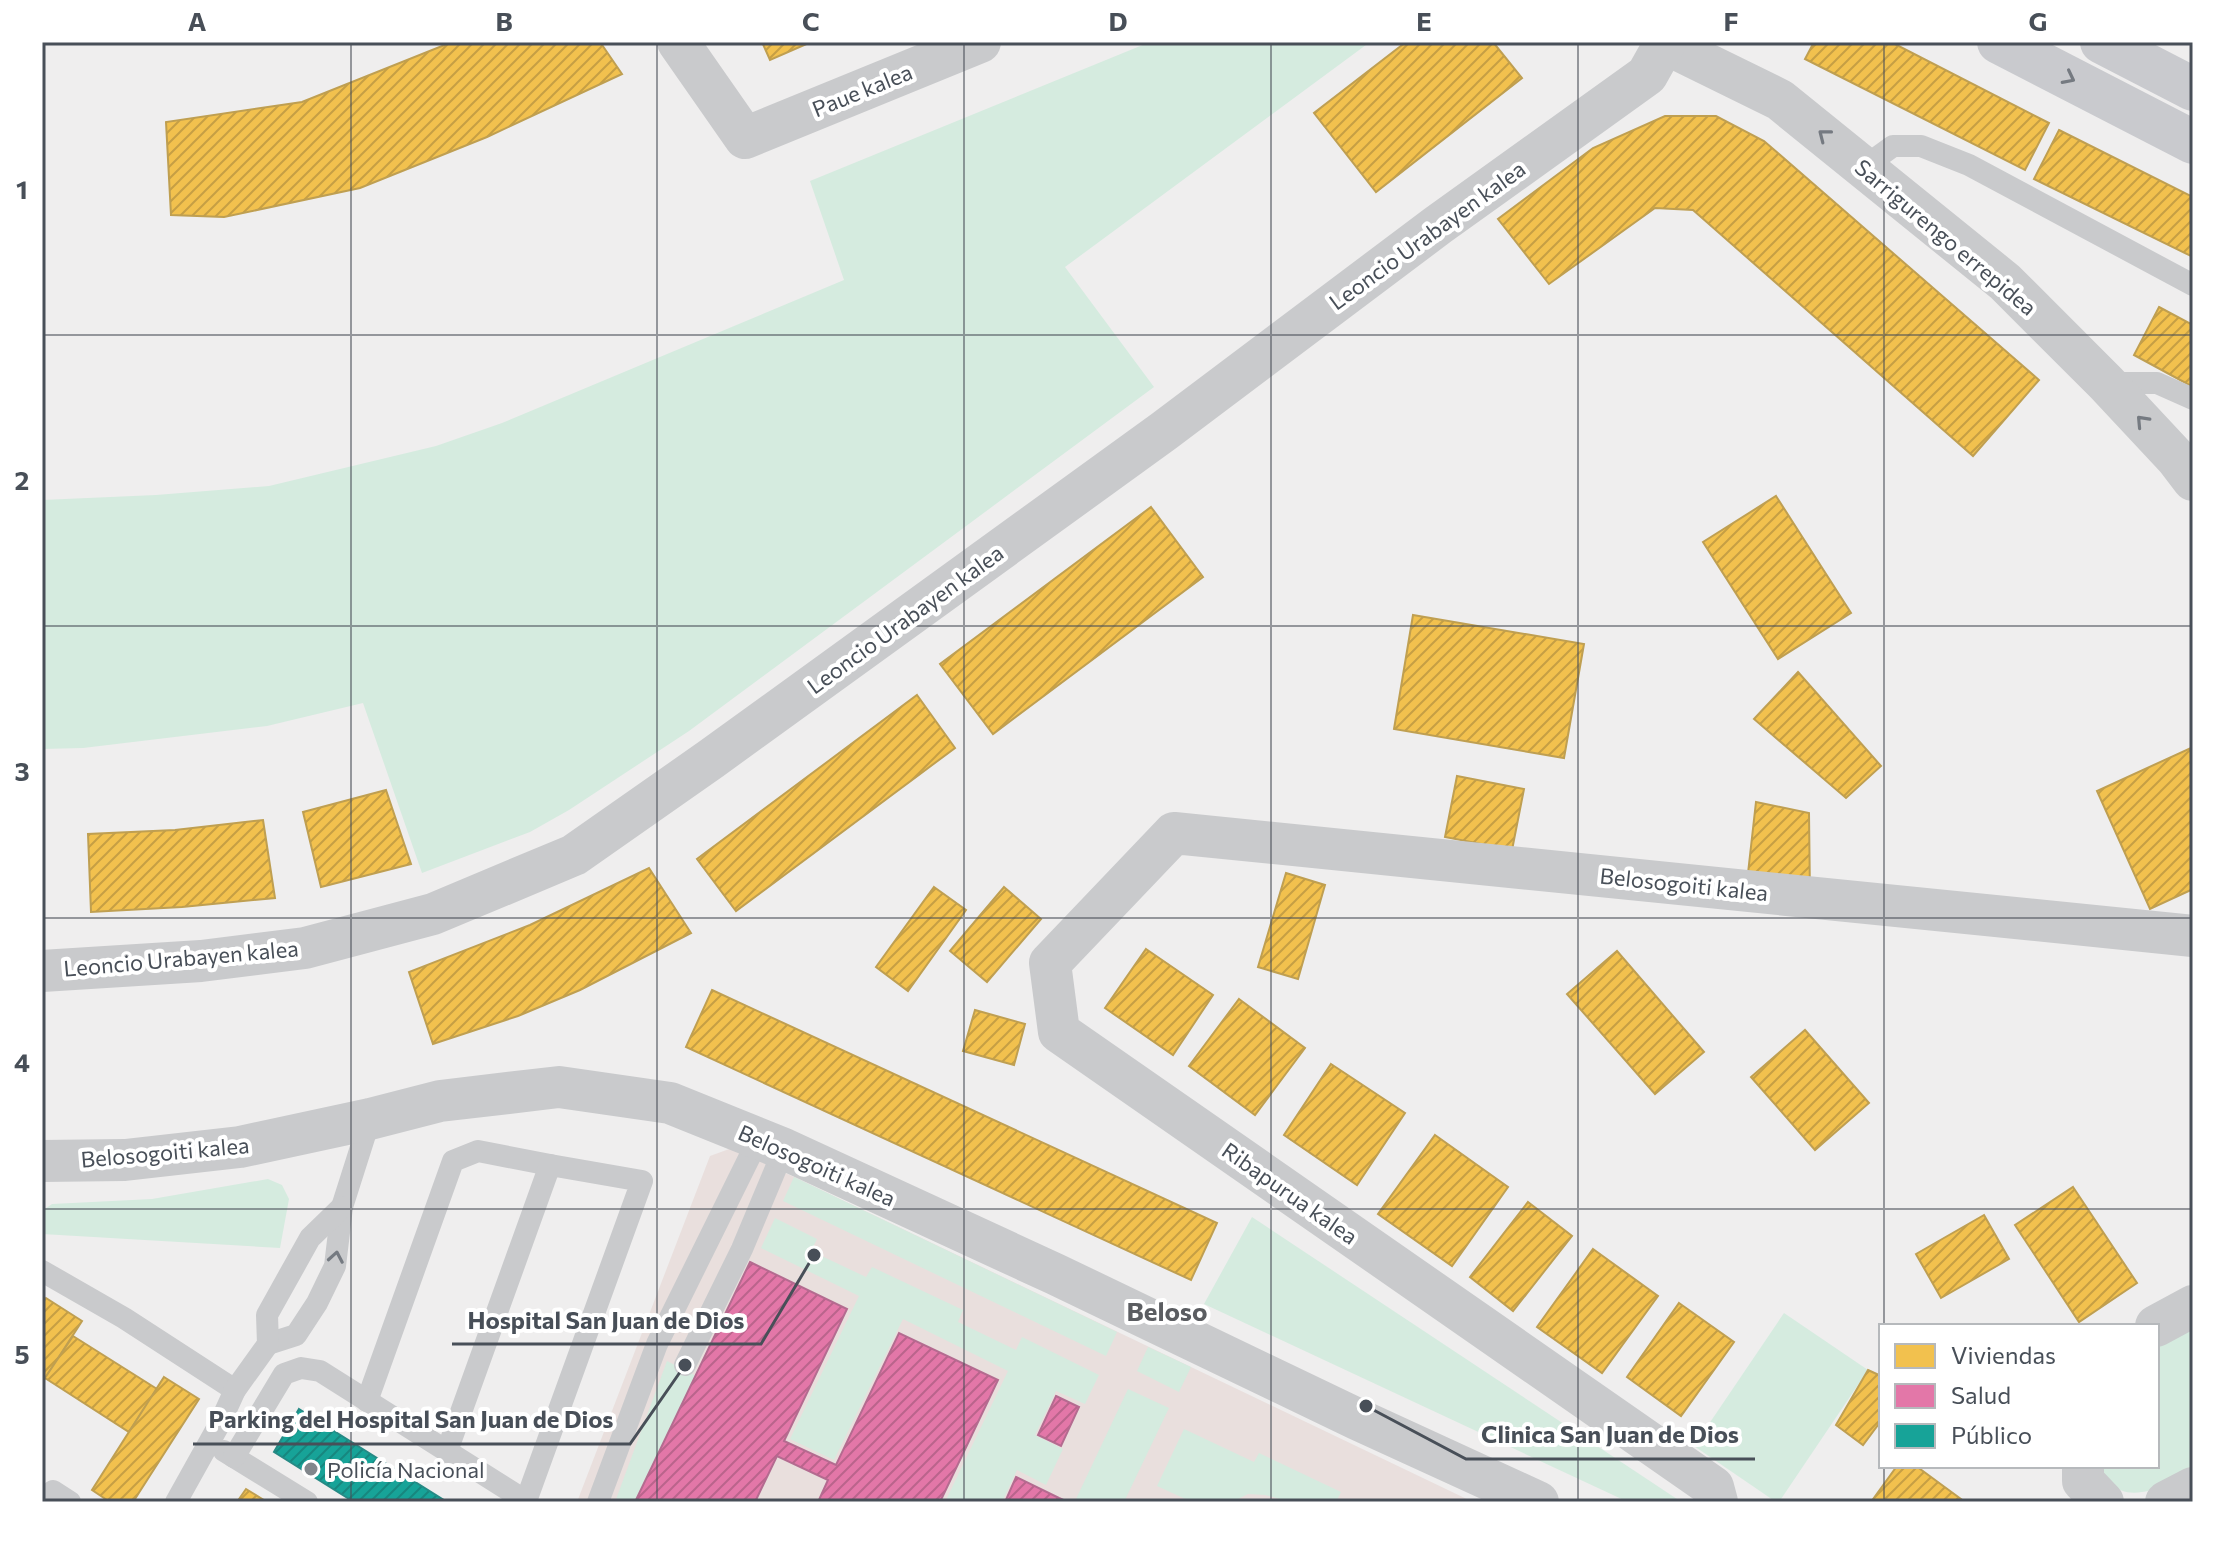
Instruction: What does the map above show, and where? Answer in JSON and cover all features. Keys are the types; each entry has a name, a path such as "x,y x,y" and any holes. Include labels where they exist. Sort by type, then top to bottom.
{"main road":[{"path":"1999,42 2193,142"},
{"path":"2102,42 2193,89"}],"street":[{"name":"Paue kalea","path":"678,42 745,138 980,42"},
{"name":"Sarrigurengo errepidea","path":"1663,43 1780,100 2005,282 2106,383 2193,480"},
{"name":"Leoncio Urabayen kalea","path":"42,971 201,961 305,948 433,914 574,855 1139,449 1438,225 1639,81 1647,75 1663,43"},
{"name":"Belosogoiti kalea","path":"1174,833 2193,936"},
{"name":"Ribapurua kalea","path":"1174,833 1050,963 1059,1032 1713,1487 1717,1502"},
{"name":"Belosogoiti kalea","path":"42,1161 125,1160 240,1147 440,1101 559,1087 670,1103 771,1144 1055,1274 1538,1502"},
{"path":"2159,1324 2193,1306"},
{"path":"2083,1468 2083,1481 2103,1502"},
{"path":"2166,1502 2193,1488"}],"lane":[{"path":"1864,167 1893,146 1921,146 1969,165 2193,285"},
{"path":"2106,383 2157,383 2193,399"},
{"path":"176,1502 235,1390 268,1344 296,1335 317,1303 335,1266 342,1207 370,1119"},
{"path":"685,1365 742,1249 771,1144"},
{"path":"598,1502 657,1344 771,1144"},
{"path":"234,1457 284,1374 301,1368 320,1371 367,1401 526,1501 642,1181 478,1151 453,1161 367,1401"},
{"path":"447,1451 550,1165"},
{"path":"268,1344 267,1315 310,1238 342,1207"},
{"path":"42,1271 124,1318 235,1390"},
{"path":"210,1442 307,1502"}],"shaded area":[{"path":"732,1148 1473,1502 577,1502 710,1156"}],"green space":[{"path":"1150,42 1370,42 1065,267 1154,387 689,731 569,810 530,832 422,873 363,703 267,726 83,748 42,749 42,500 269,486 436,446 502,423 844,280 810,181"},
{"path":"794,1177 1117,1332 1106,1356 783,1201"},
{"path":"268,1179 282,1185 289,1199 280,1248 42,1234 42,1211 52,1204 152,1199"},
{"path":"1252,1217 1680,1501 1628,1502 1204,1304"},
{"path":"775,1218 817,1239 811,1251 866,1277 872,1267 963,1310 958,1322 1016,1350 1022,1337 1099,1375 1085,1404 1056,1391 1035,1435 1063,1449 1046,1485 1017,1470 1002,1502 945,1502 1008,1371 903,1319 834,1460 790,1439 859,1296 761,1248"},
{"path":"1784,1313 1868,1370 1779,1502 1776,1502 1694,1446"},
{"path":"2193,1321 2193,1471 2151,1490 2129,1492 2119,1489 2099,1468 2159,1468 2159,1339"},
{"path":"1148,1347 1191,1367 1179,1392 1137,1371"},
{"path":"667,1361 696,1376 635,1502 615,1502"},
{"path":"1128,1389 1169,1408 1124,1502 1082,1502 1076,1499"},
{"path":"1184,1429 1254,1462 1259,1453 1341,1492 1336,1502 1282,1502 1265,1495 1248,1494 1232,1502 1192,1502 1157,1486"}],"building: Viviendas":[{"path":"452,42 600,42 622,74 487,137 360,188 224,217 171,215 166,122 302,102"},
{"path":"762,42 811,42 770,60"},
{"path":"1406,42 1493,42 1522,78 1376,192 1314,113"},
{"path":"1814,42 1891,42 2049,123 2025,170 1805,59"},
{"path":"1665,116 1716,116 1764,141 2039,380 1973,456 1693,210 1655,208 1549,284 1498,219 1593,148"},
{"path":"2059,130 2193,197 2193,257 2034,179"},
{"path":"2159,307 2193,325 2193,387 2134,355"},
{"path":"1776,496 1851,613 1778,659 1703,542"},
{"path":"1151,507 1203,577 993,734 940,664"},
{"path":"1413,615 1584,644 1564,758 1394,729"},
{"path":"1798,672 1881,766 1846,798 1754,719"},
{"path":"917,695 955,748 736,911 697,859"},
{"path":"2193,747 2193,889 2150,909 2097,791"},
{"path":"1457,776 1524,789 1512,850 1445,837"},
{"path":"386,790 411,864 321,887 303,812"},
{"path":"1756,802 1809,813 1810,897 1746,891"},
{"path":"263,820 275,898 91,912 88,834 175,830"},
{"path":"649,868 691,933 580,990 518,1016 433,1044 409,972 530,925"},
{"path":"1286,873 1325,885 1298,979 1258,967"},
{"path":"934,887 966,910 908,991 876,967"},
{"path":"1004,887 1041,919 987,982 950,951"},
{"path":"1146,949 1213,995 1173,1055 1105,1008"},
{"path":"1617,951 1704,1052 1655,1094 1567,994"},
{"path":"712,990 1217,1223 1191,1280 686,1047"},
{"path":"1239,999 1305,1048 1255,1115 1189,1066"},
{"path":"975,1010 1025,1024 1014,1065 963,1051"},
{"path":"1805,1030 1869,1103 1815,1150 1751,1077"},
{"path":"1331,1064 1405,1113 1357,1185 1284,1135"},
{"path":"1435,1135 1508,1187 1452,1266 1378,1214"},
{"path":"2073,1187 2137,1283 2079,1322 2015,1225"},
{"path":"1528,1202 1572,1236 1513,1311 1470,1277"},
{"path":"1984,1215 2009,1259 1941,1298 1916,1254"},
{"path":"1593,1249 1658,1296 1602,1373 1537,1327"},
{"path":"46,1298 82,1321 42,1383 42,1304"},
{"path":"1679,1303 1734,1342 1681,1416 1627,1377"},
{"path":"73,1336 157,1389 129,1432 45,1378"},
{"path":"1868,1370 1879,1375 1879,1424 1863,1445 1836,1425"},
{"path":"164,1377 199,1399 133,1502 110,1502 92,1490"},
{"path":"1896,1468 1919,1468 1965,1502 1871,1502"},
{"path":"246,1489 267,1502 237,1502"}],"building: Salud":[{"path":"750,1262 847,1309 784,1441 836,1465 899,1333 998,1380 940,1502 818,1502 828,1480 777,1456 755,1502 635,1502"},
{"path":"1056,1396 1079,1407 1061,1446 1038,1435"},
{"path":"1016,1477 1059,1498 1068,1502 1005,1502"}],"building: Público":[{"path":"299,1409 447,1502 354,1502 274,1452"}],"place":[{"name":"Hospital San Juan de Dios","path":"814,1255"},
{"name":"Parking del Hospital San Juan de Dios","path":"685,1365"},
{"name":"Clinica San Juan de Dios","path":"1366,1406"},
{"name":"Policía Nacional","path":"311,1469"}],"district":[{"name":"Beloso","path":"1167,1310"}]}
